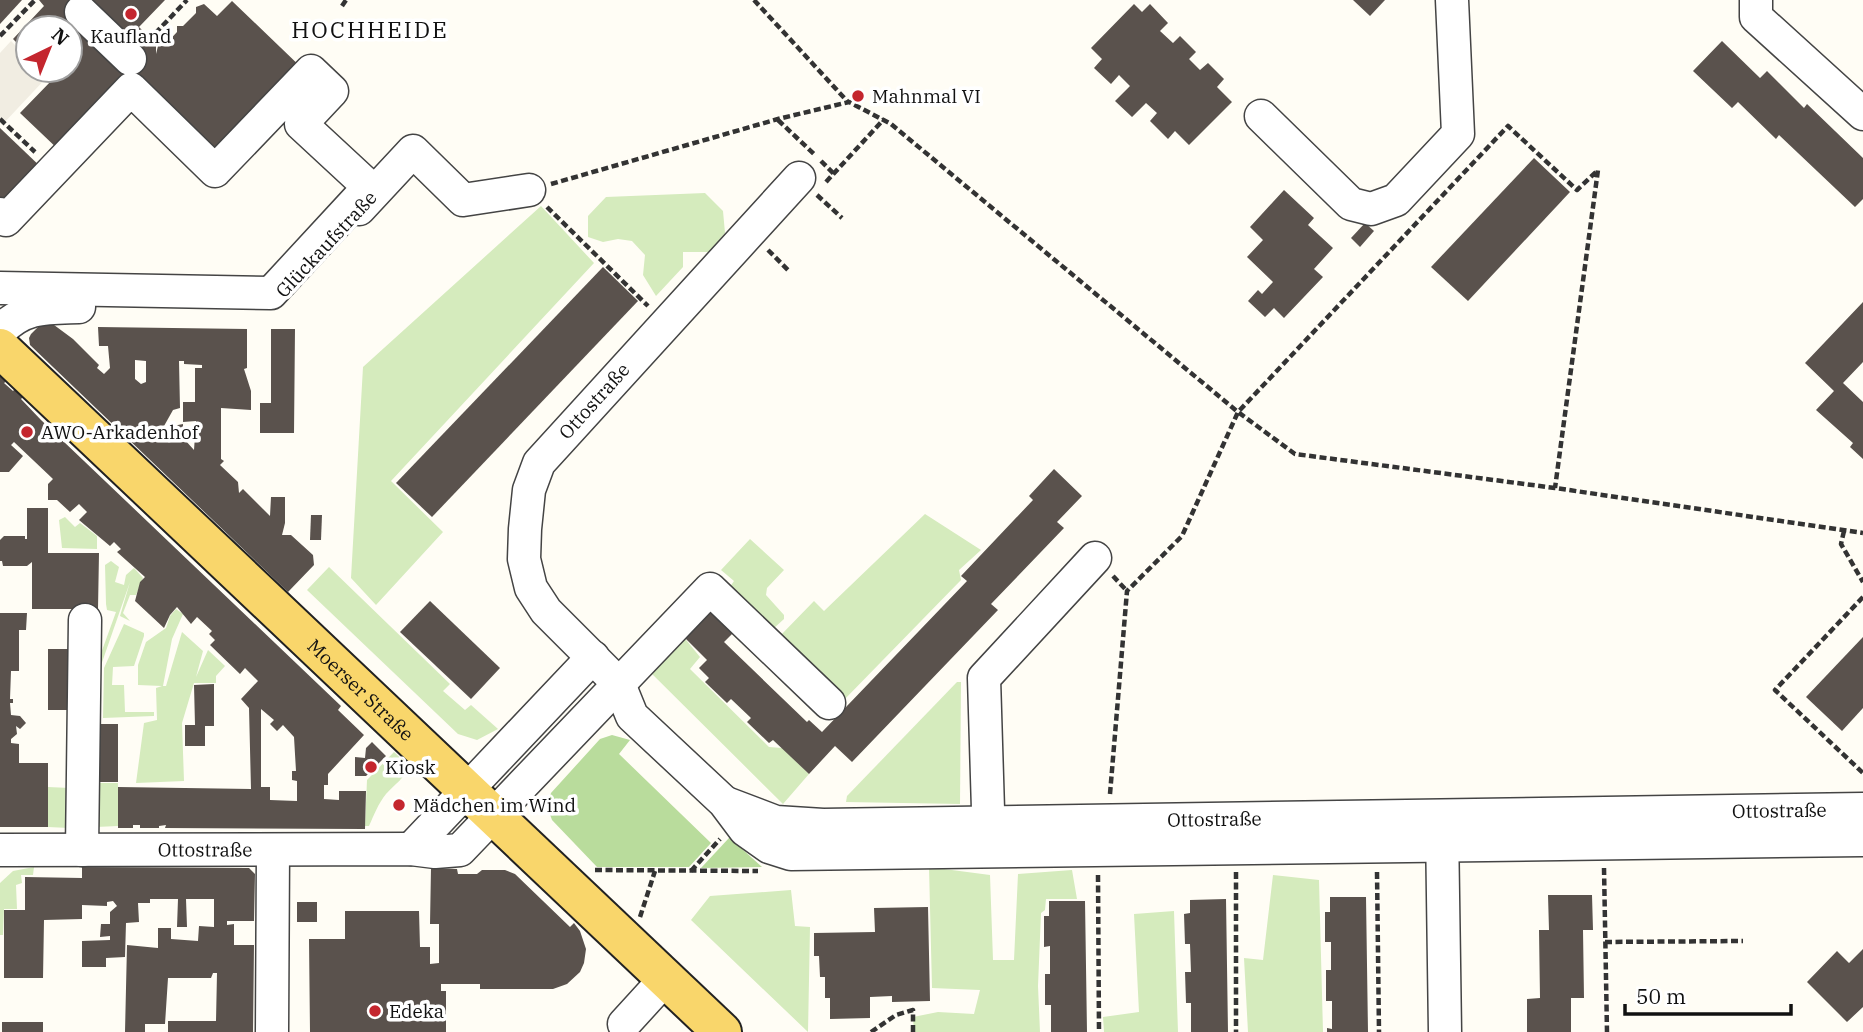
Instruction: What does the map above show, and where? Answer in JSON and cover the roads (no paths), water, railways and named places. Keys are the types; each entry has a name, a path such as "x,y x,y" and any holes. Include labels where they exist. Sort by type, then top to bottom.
{"main road":[{"name":"Moerser Straße","path":"0,348 722,1032"}],"street":[{"path":"1261,116 1351,204 1371,209 1396,200 1458,134 1452,0"},
{"path":"1756,0 1756,17 1863,114"},
{"path":"81,12 130,59"},
{"path":"0,214 6,220 131,89 215,171 311,71 332,91 301,124 369,187 271,293 46,298 0,288"},
{"name":"Glückaufstraße","path":"46,298 272,303 413,151 463,200 529,190"},
{"name":"Ottostraße","path":"807,185 665,323 555,443 540,463 529,490 524,559 531,588 546,611 619,684 632,716 724,802 776,822 989,837 1442,831 1863,809"},
{"path":"0,331 14,316 46,298"},
{"path":"989,837 984,678 1095,558"},
{"path":"619,684 710,589 829,702"},
{"path":"82,850 85,620"},
{"name":"Ottostraße","path":"481,804 593,657"},
{"name":"Ottostraße","path":"0,850 411,849 481,804 619,684"},
{"path":"1442,831 1445,1032"},
{"name":"Ottostraße","path":"1103,836 1236,849 1377,847 1442,831 1604,844 1863,840"},
{"path":"272,850 272,1032"},
{"path":"624,1024 666,978"}],"place":[{"name":"Kaufland","path":"131,14"},
{"name":"Mahnmal VI","path":"858,96"},
{"name":"AWO-Arkadenhof","path":"27,432"},
{"name":"Kiosk","path":"371,767"},
{"name":"Mädchen im Wind","path":"399,805"},
{"name":"Edeka","path":"375,1011"}],"district":[{"name":"HOCHHEIDE","path":"370,30"}]}
